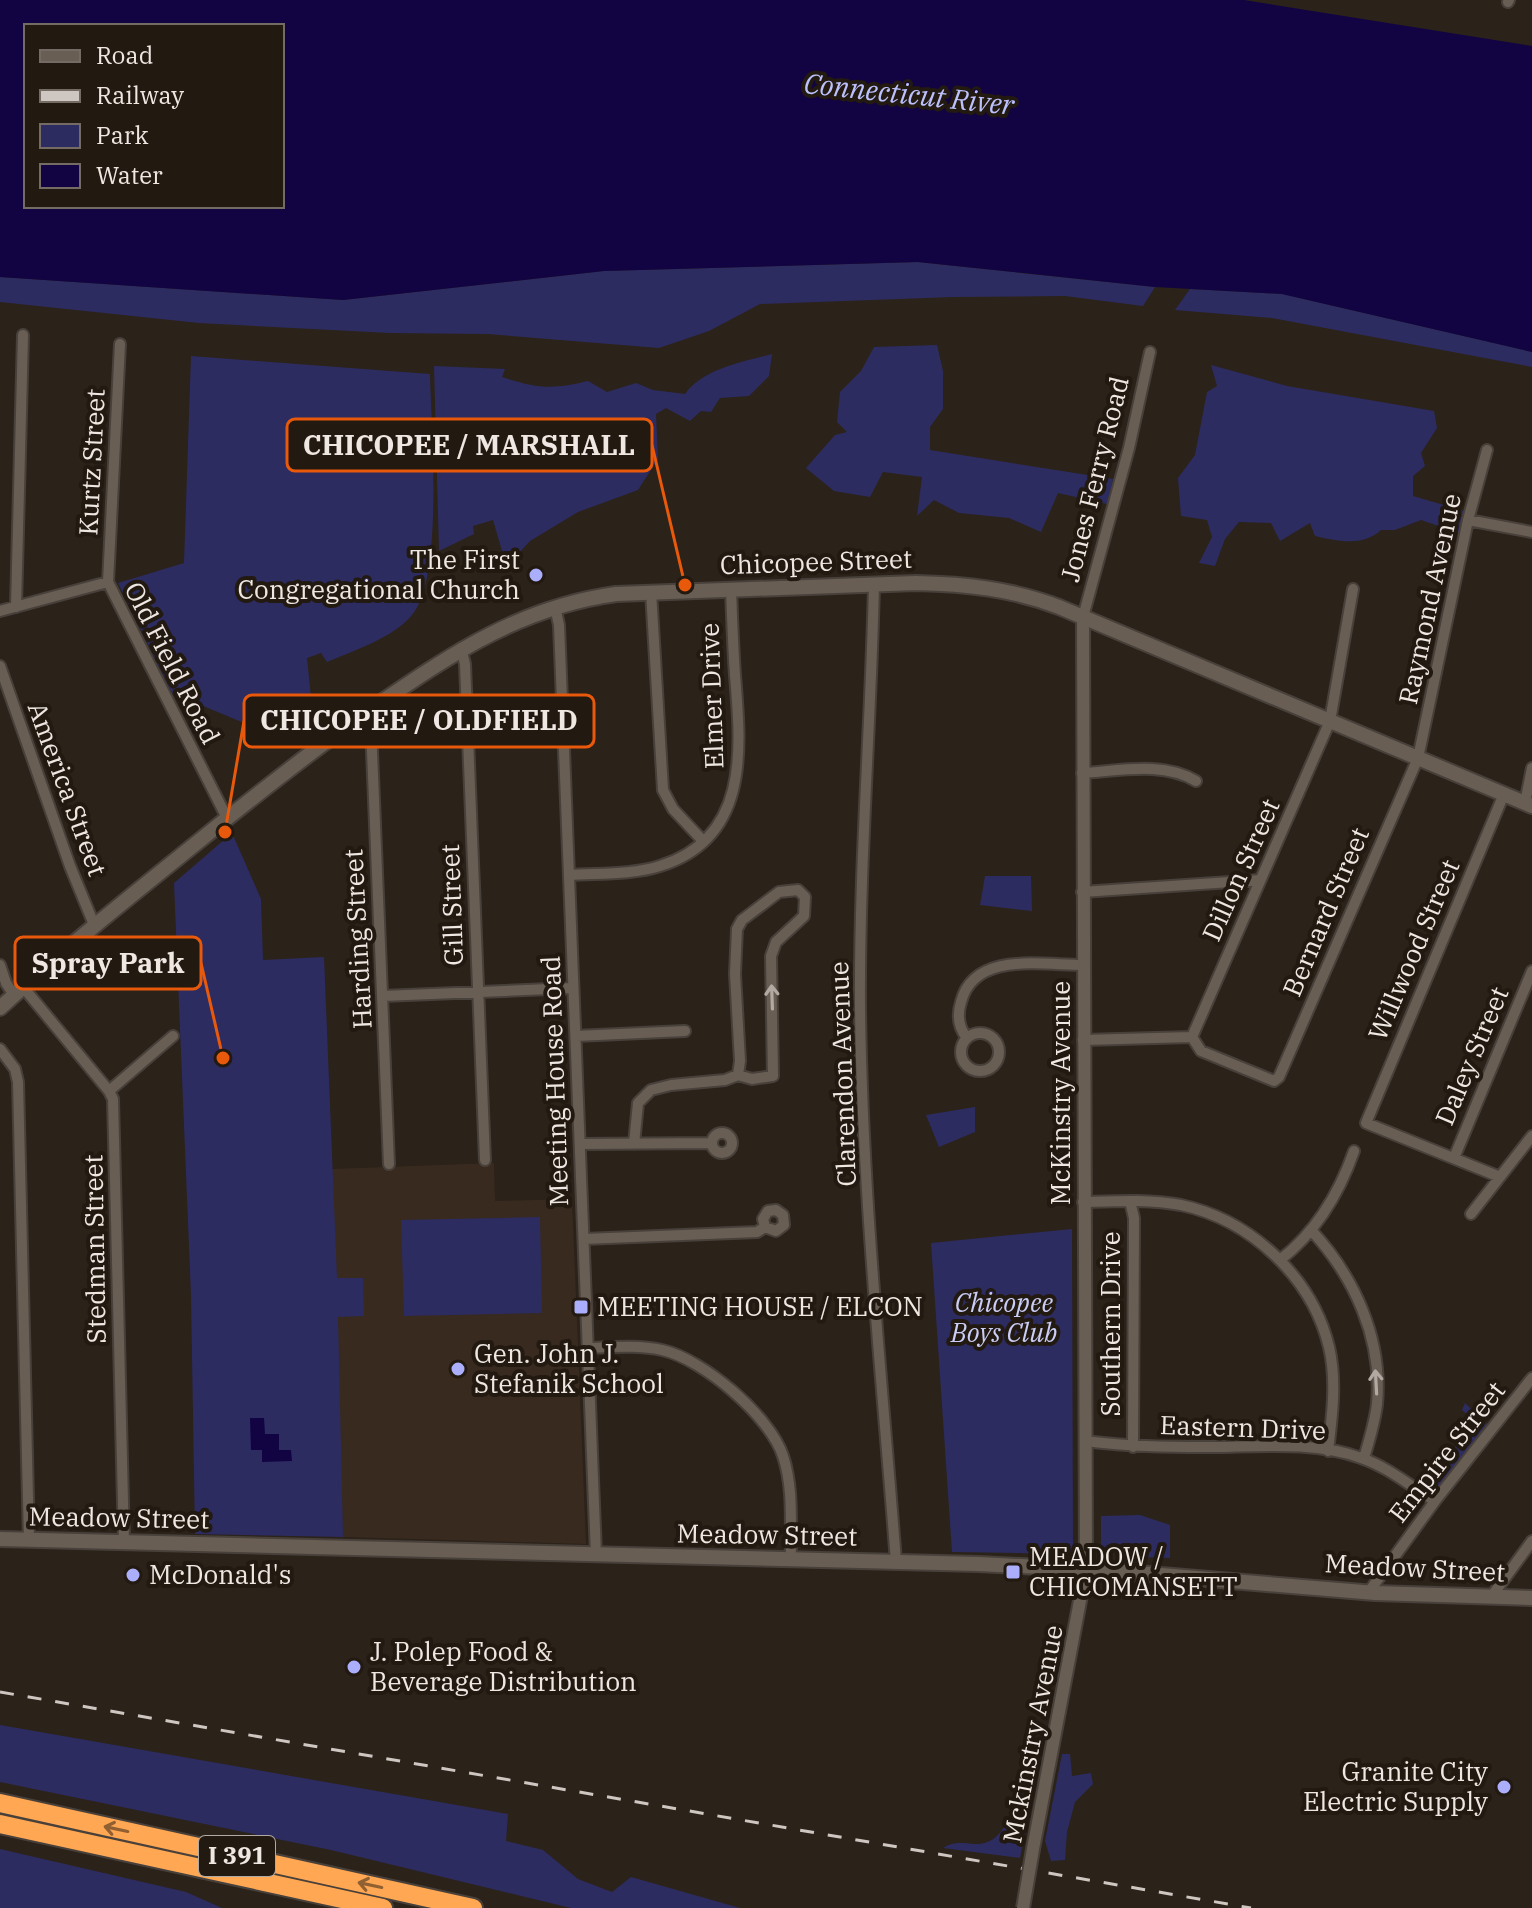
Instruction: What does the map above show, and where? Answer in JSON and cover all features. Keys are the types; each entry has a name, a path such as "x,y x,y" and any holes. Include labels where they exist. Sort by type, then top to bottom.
{"highway":[{"name":"I 391","path":"0,1803 473,1908"},
{"name":"I 391","path":"0,1824 383,1908"}],"main road":[{"name":"Chicopee Street","path":"0,1008 227,818 367,712 461,648 502,627 555,607 597,597 651,592 874,584 934,583 999,589 1034,598 1083,617 1528,804"},
{"name":"Meadow Street","path":"0,1539 1086,1569 1368,1593 1532,1598"}],"street":[{"path":"16,607 23,335"},
{"name":"Kurtz Street","path":"108,582 120,344"},
{"name":"Jones Ferry Road","path":"1083,617 1129,448 1138,395 1150,352"},
{"name":"Raymond Avenue","path":"1418,758 1468,520 1487,450"},
{"path":"1468,520 1532,532"},
{"name":"Old Field Road","path":"0,611 108,582 227,818"},
{"name":"Clarendon Avenue","path":"874,584 862,880 861,1049 896,1562"},
{"name":"Elmer Drive","path":"569,875 650,869 678,859 703,841 726,810 738,773 739,720 731,589"},
{"name":"Dillon Street","path":"1192,1037 1330,721 1353,589"},
{"path":"651,592 663,790 673,809 703,841"},
{"name":"Meeting House Road","path":"555,607 559,625 596,1554"},
{"name":"McKinstry Avenue","path":"1083,617 1086,1569"},
{"name":"Gill Street","path":"461,648 465,664 485,1160"},
{"name":"America Street","path":"0,666 70,866 95,927"},
{"name":"Harding Street","path":"367,712 371,727 389,1164"},
{"name":"Bernard Street","path":"1192,1037 1201,1051 1274,1081 1279,1077 1418,758"},
{"path":"1528,804 1532,768"},
{"path":"1082,773 1157,769 1183,773 1196,781"},
{"name":"Willwood Street","path":"1454,1158 1366,1123 1504,794"},
{"path":"1082,892 1260,880"},
{"path":"634,1144 638,1103 647,1092 665,1086 725,1080 738,1075 757,1079 774,1075 771,956 776,942 804,916 805,897 794,889 773,896 742,920 736,931 738,1075"},
{"path":"0,965 18,991 109,1091 173,1036"},
{"path":"967,1038 959,1025 959,1009 966,989 980,973 1006,966 1083,965"},
{"name":"Daley Street","path":"1454,1158 1532,971"},
{"path":"383,996 573,988"},
{"path":"576,1036 685,1031"},
{"path":"1083,1040 1192,1037"},
{"path":"0,1049 15,1069 18,1082 29,1540"},
{"name":"Stedman Street","path":"109,1091 114,1112 124,1542"},
{"path":"1471,1214 1532,1136"},
{"path":"580,1144 712,1143"},
{"path":"1280,1260 1299,1245 1311,1230 1342,1183 1354,1151"},
{"path":"1454,1158 1500,1177"},
{"path":"1083,1202 1130,1201 1184,1206 1224,1220 1259,1240 1280,1260 1310,1302 1329,1348 1333,1406 1328,1451"},
{"name":"Southern Drive","path":"1130,1201 1134,1218 1133,1447"},
{"path":"584,1239 757,1232 765,1227"},
{"path":"1311,1230 1352,1283 1369,1328 1377,1403 1364,1458"},
{"path":"589,1348 642,1347 678,1355 726,1387 756,1412 777,1441 786,1465 791,1560"},
{"name":"Empire Street","path":"1368,1593 1435,1501 1532,1378"},
{"name":"Eastern Drive","path":"1085,1441 1133,1447 1262,1447 1328,1451 1364,1458 1435,1501"},
{"path":"1491,1597 1532,1541"},
{"name":"Mckinstry Avenue","path":"1023,1908 1086,1569"}],"shaded area":[{"name":"Gen. John J. Stefanik School","path":"494,1163 495,1201 572,1199 586,1544 343,1537 331,1169"}],"green space":[{"path":"917,262 1155,287 1143,306 1065,296 760,304 709,331 659,348 488,334 390,333 199,323 0,302 0,277 343,300 604,271"},
{"path":"1190,289 1282,294 1532,352 1532,367 1272,318 1175,310"},
{"path":"937,345 943,371 943,409 930,427 930,450 1113,479 1107,504 1058,493 1041,532 1009,518 959,513 934,500 917,516 922,477 883,472 870,497 834,491 806,468 835,435 847,432 837,422 840,392 861,371 874,347"},
{"path":"772,354 769,376 749,396 720,398 711,412 701,411 690,421 666,408 656,414 658,459 638,490 578,512 530,541 518,554 507,558 493,520 473,526 474,534 439,551 434,366 505,369 502,377 525,384 554,387 588,381 607,392 636,383 653,390 685,394 713,372"},
{"path":"191,356 430,374 432,536 422,596 412,615 384,637 327,662 321,653 307,658 313,717 275,748 263,731 172,693 118,583 184,563"},
{"path":"1211,365 1287,386 1434,411 1437,428 1421,453 1425,466 1413,476 1413,496 1464,511 1459,533 1421,520 1395,530 1381,530 1366,539 1341,541 1315,536 1310,523 1280,541 1271,523 1239,522 1225,539 1215,566 1199,563 1212,537 1207,520 1181,516 1178,478 1195,455 1207,392 1217,386"},
{"path":"232,833 261,899 263,960 324,957 337,1278 363,1278 364,1316 338,1317 343,1537 195,1534 191,1295 174,883"},
{"path":"985,876 1031,876 1032,911 980,905"},
{"path":"975,1107 975,1132 939,1147 926,1115"},
{"path":"540,1217 542,1313 404,1316 401,1220"},
{"name":"Chicopee Boys Club","path":"1072,1229 1073,1554 952,1552 931,1243"},
{"path":"1465,1403 1487,1424 1437,1490 1421,1479 1439,1469 1447,1453 1457,1445 1464,1447 1470,1438 1468,1430 1473,1420 1462,1410"},
{"path":"1140,1515 1170,1525 1170,1558 1139,1557 1101,1549 1101,1516"},
{"path":"0,1725 508,1814 506,1841 543,1850 578,1879 612,1892 631,1877 740,1908 571,1908 331,1850 0,1782"},
{"path":"1062,1754 1070,1754 1072,1776 1091,1773 1093,1784 1075,1802 1067,1832 1065,1860 1051,1861 1045,1841"},
{"path":"1023,1782 1033,1785 1020,1858 943,1848 955,1843 986,1843 994,1838 1007,1822"},
{"path":"0,1849 186,1892 222,1908 0,1908"}],"water":[{"name":"Connecticut River","path":"0,0 1244,0 1532,46 1532,352 1282,294 1155,287 918,262 604,271 343,300 0,277"},
{"path":"250,1418 264,1418 265,1434 279,1434 279,1450 291,1450 292,1461 262,1462 262,1450 251,1450"}],"railway":[{"path":"0,1692 1251,1908"}],"place":[{"name":"The First Congregational Church","path":"536,575"},
{"name":"CHICOPEE / MARSHALL","path":"685,585"},
{"name":"CHICOPEE / OLDFIELD","path":"225,832"},
{"name":"Spray Park","path":"223,1058"},
{"name":"MEETING HOUSE / ELCON","path":"581,1307"},
{"name":"Gen. John J. Stefanik School","path":"458,1369"},
{"name":"MEADOW / CHICOMANSETT","path":"1013,1572"},
{"name":"McDonald's","path":"133,1575"},
{"name":"J. Polep Food & Beverage Distribution","path":"354,1667"},
{"name":"Granite City Electric Supply","path":"1504,1787"}]}
